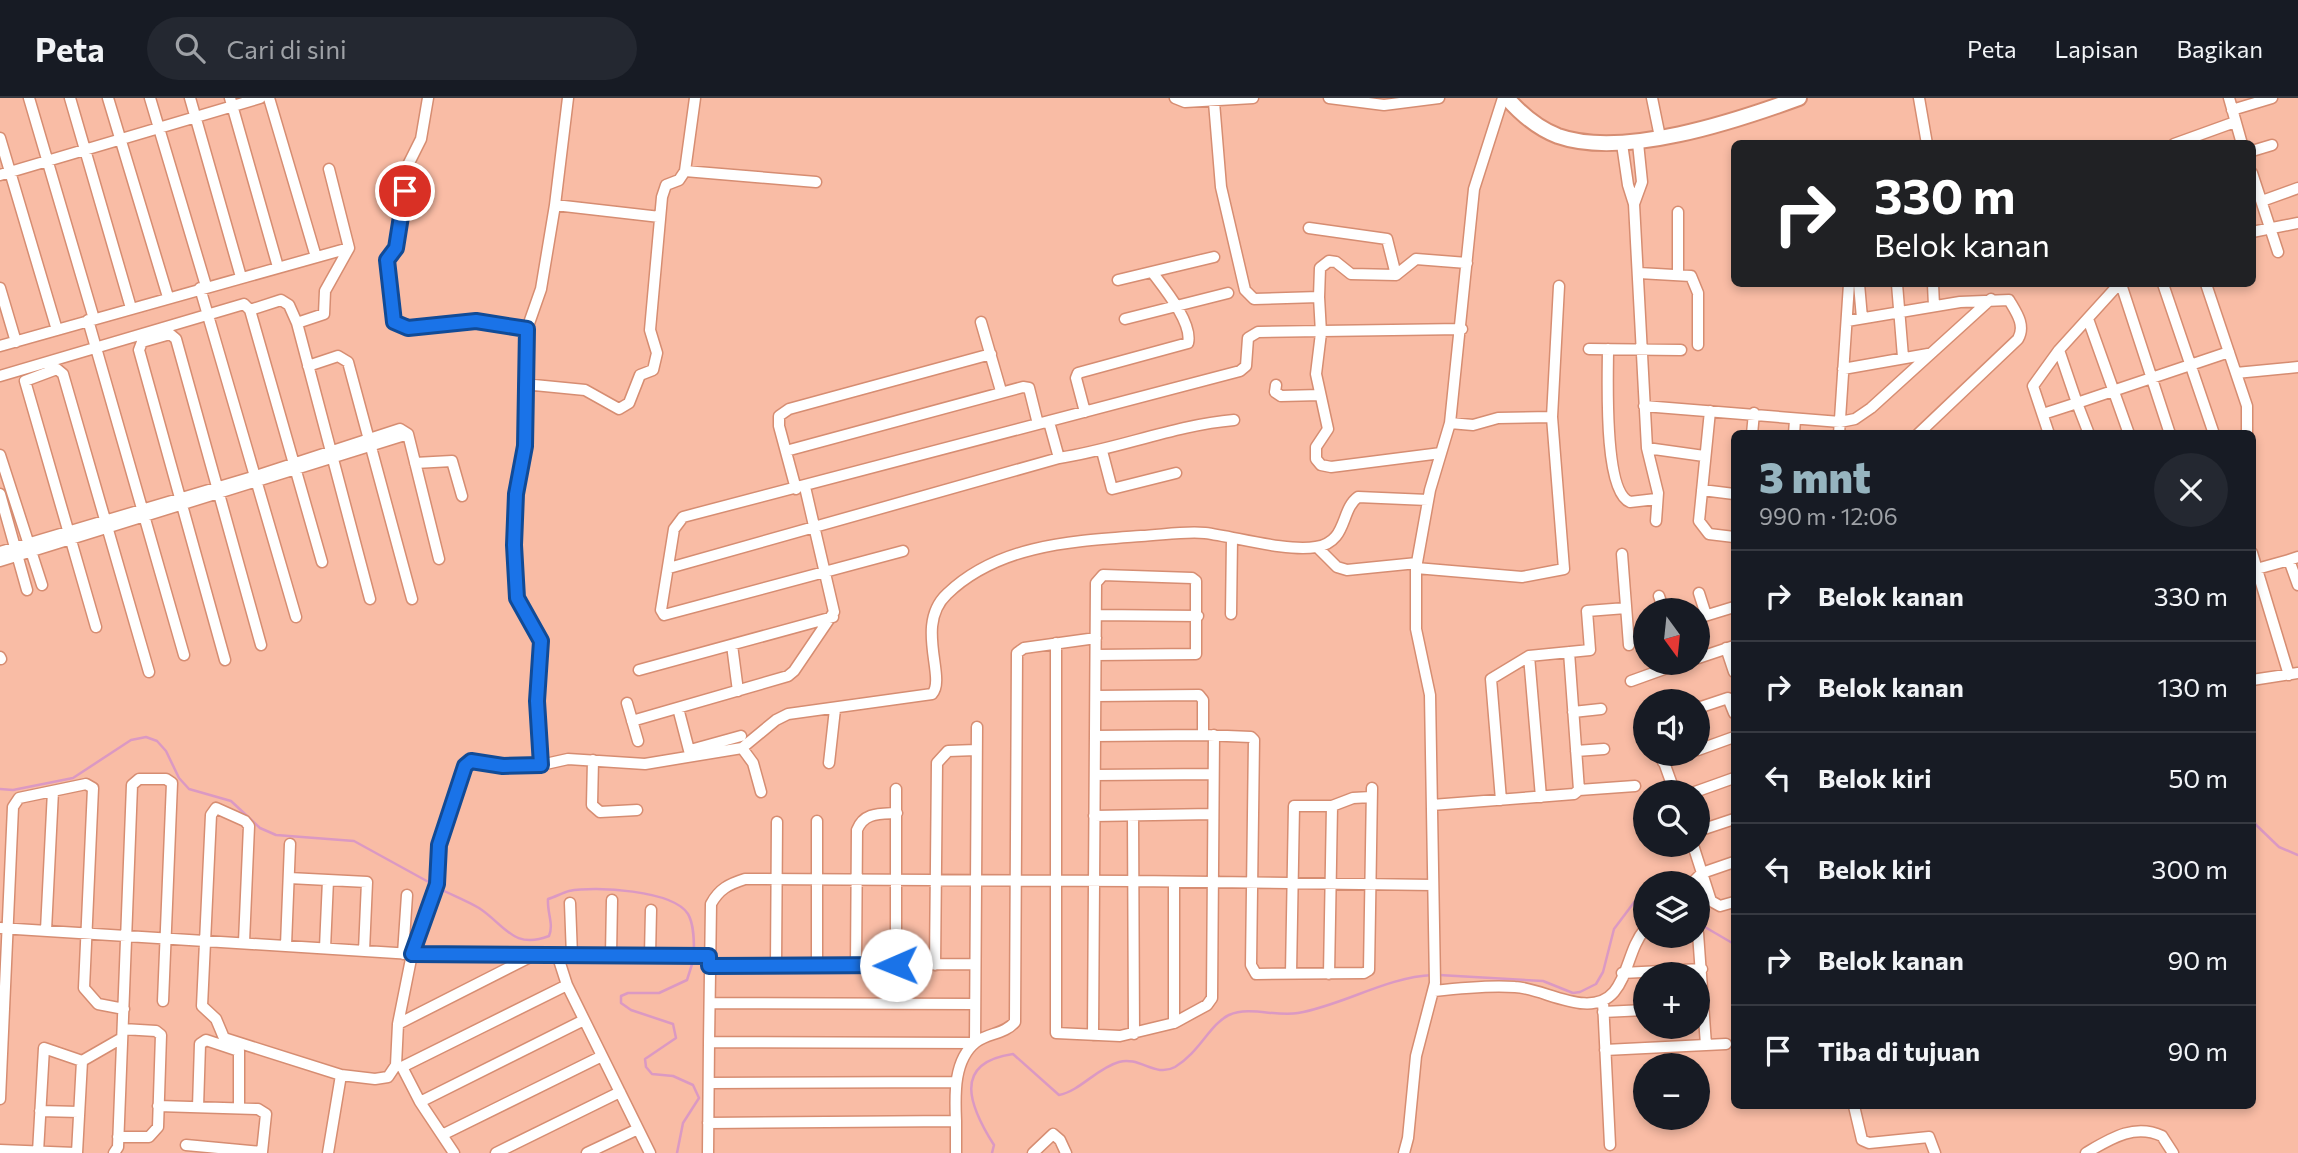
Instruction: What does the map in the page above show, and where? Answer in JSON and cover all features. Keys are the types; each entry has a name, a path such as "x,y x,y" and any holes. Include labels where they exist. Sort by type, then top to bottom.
{"street":[{"path":"29,98 91,319 96,348 184,655"},
{"path":"70,98 131,307"},
{"path":"108,98 168,297"},
{"path":"150,98 203,287 208,315 296,617"},
{"path":"190,98 242,276"},
{"path":"5,174 195,119 232,103 260,98"},
{"path":"270,98 316,257"},
{"path":"428,98 421,139 402,177 401,184 407,196 396,248 387,260 394,322 408,328 476,321 527,329"},
{"path":"541,765 537,701 541,641 517,598 514,545 516,494 525,446 527,329 541,289 555,205 568,98"},
{"path":"524,383 585,390 616,408 628,405 640,375 653,370 658,362 650,330 660,217 666,186 680,180 685,172 695,98"},
{"path":"1175,98 1185,102 1253,98"},
{"path":"1329,98 1384,105 1439,98"},
{"path":"1404,1153 1408,1138 1416,1056 1434,987 1435,963 1430,695 1416,629 1417,566 1428,500 1450,423 1462,329 1474,189 1505,98 1525,118 1558,136 1622,144 1660,137 1798,98"},
{"path":"1652,98 1660,137"},
{"path":"1919,98 1926,140"},
{"path":"2229,98 2241,140"},
{"path":"2232,110 2272,98"},
{"path":"1214,102 1221,187 1245,290 1254,299 1319,297"},
{"path":"232,103 278,267"},
{"path":"2197,140 2235,122"},
{"path":"0,138 5,174 57,330"},
{"path":"1634,204 1642,182 1638,142"},
{"path":"1622,144 1628,185 1634,204 1647,448 1658,484 1656,522"},
{"path":"2256,150 2272,145"},
{"path":"297,323 324,314 325,291 349,248 329,169"},
{"path":"685,172 816,182"},
{"path":"2256,184 2278,252"},
{"path":"2262,201 2298,188"},
{"path":"555,205 660,217"},
{"path":"1678,212 1678,275"},
{"path":"2256,231 2298,223"},
{"path":"1309,228 1387,239 1395,275"},
{"path":"0,346 131,307 349,248"},
{"path":"1118,280 1214,257"},
{"path":"1441,453 1345,465 1321,465 1314,452 1328,429 1316,374 1321,333 1320,268 1329,261 1336,262 1351,274 1395,275 1416,259 1467,263"},
{"path":"1085,412 1076,378 1078,373 1188,343 1190,336 1177,306 1153,272"},
{"path":"1639,273 1691,276 1696,283 1698,345"},
{"path":"1317,547 1337,567 1347,570 1417,566 1522,577 1564,569 1552,417 1559,286"},
{"path":"1839,430 1849,287"},
{"path":"1859,287 1862,318"},
{"path":"1896,287 1903,357"},
{"path":"1933,287 1934,306"},
{"path":"2048,430 2033,386 2059,349 2117,287"},
{"path":"2121,287 2169,430"},
{"path":"2164,287 2213,430"},
{"path":"2207,287 2246,406 2247,430"},
{"path":"0,288 16,342"},
{"path":"1125,319 1228,293"},
{"path":"1644,406 1754,413 1795,420 1840,422 1855,419 1871,408 1991,299"},
{"path":"1847,321 1934,306 1991,299 2009,300 2021,323 2022,332 1922,430"},
{"path":"250,310 281,300 286,301 297,323 370,599"},
{"path":"0,376 244,304 250,310 322,562"},
{"path":"2088,318 2128,430"},
{"path":"981,322 1001,391"},
{"path":"903,551 664,615 661,610 674,529 683,517 1240,371 1246,366 1248,338 1258,332 1462,329"},
{"path":"225,660 139,350 142,342 170,334 176,339 261,645"},
{"path":"1589,349 1681,349"},
{"path":"1608,349 1610,445 1620,493 1630,502 1656,499"},
{"path":"2059,349 2087,430"},
{"path":"2043,414 2229,352"},
{"path":"632,721 788,676 833,617 816,528 786,451 779,416 789,409 991,354"},
{"path":"1843,369 1929,354"},
{"path":"309,366 338,356 348,362 412,599"},
{"path":"2236,373 2298,367"},
{"path":"96,627 25,381 54,370 62,372 109,524 149,672"},
{"path":"1276,385 1277,395 1281,396 1320,395"},
{"path":"786,451 1001,391 1029,388 1059,458"},
{"path":"1710,411 1699,522 1709,534 1731,537"},
{"path":"1752,430 1754,413"},
{"path":"1450,423 1473,425 1497,418 1552,417"},
{"path":"669,568 1059,458 1102,451 1189,427 1234,420"},
{"path":"1794,430 1795,420"},
{"path":"0,561 17,552 71,534 182,503 372,443 400,429 408,434 439,559"},
{"path":"1647,448 1704,456"},
{"path":"1102,451 1112,489 1177,473"},
{"path":"0,454 28,549 42,585"},
{"path":"415,463 452,461 462,496"},
{"path":"1702,490 1731,494"},
{"path":"0,494 27,590"},
{"path":"690,752 742,748 776,720 788,714 932,694 937,683 930,637 939,604 948,592 993,563 1020,551 1083,540 1203,533 1317,547 1339,533 1354,500 1358,497 1428,500"},
{"path":"1231,614 1232,538"},
{"path":"0,552 17,552"},
{"path":"1622,554 1629,645"},
{"path":"2256,570 2293,558 2298,585"},
{"path":"2256,573 2293,674 2256,679"},
{"path":"1093,1035 1096,583 1103,575 1192,578 1198,586 1198,651 1193,656 1096,654"},
{"path":"1699,593 1700,598"},
{"path":"1501,800 1490,678 1529,656 1590,650 1587,611 1626,608"},
{"path":"1710,614 1731,608"},
{"path":"1096,615 1198,616"},
{"path":"639,670 833,617"},
{"path":"956,1153 956,1082 966,1056 975,1043 1015,1022 1017,653 1024,648 1096,638"},
{"path":"1056,643 1054,1030 1060,1035 1134,1034 1174,1023 1207,1005 1212,998 1213,774 1203,700 1199,695 1096,696"},
{"path":"732,645 738,691"},
{"path":"1710,654 1730,647"},
{"path":"1569,652 1579,790"},
{"path":"1529,656 1541,797"},
{"path":"1631,681 1643,676"},
{"path":"1710,704 1728,698 1731,706"},
{"path":"627,703 638,741"},
{"path":"678,708 690,752"},
{"path":"829,762 835,709"},
{"path":"1573,712 1601,709"},
{"path":"975,1043 977,727"},
{"path":"1096,736 1208,735 1251,737 1254,740 1251,884 1252,971 1256,974 1329,974 1370,970 1371,792 1332,806 1294,806 1291,973"},
{"path":"408,954 437,884 439,845 467,762 541,765 568,759 629,765 690,752 741,736"},
{"path":"1710,746 1731,738"},
{"path":"742,748 753,763 761,792"},
{"path":"1576,751 1604,749"},
{"path":"934,965 937,763 940,756 948,751 976,750"},
{"path":"593,760 592,805 595,809 600,812 637,810"},
{"path":"1095,775 1213,774"},
{"path":"114,1153 118,1137 132,785 139,779 166,779 172,783 163,1001"},
{"path":"1710,787 1731,779"},
{"path":"0,1099 3,928 14,801 86,784 93,788 86,992 104,1007 124,1009"},
{"path":"1432,805 1574,794 1579,790 1633,786"},
{"path":"896,789 896,965"},
{"path":"46,930 53,791"},
{"path":"1329,974 1332,806"},
{"path":"244,942 249,826 245,821 216,808 211,815 202,1006 216,1019 224,1038 341,1075 375,1079 388,1077 399,1066 567,985"},
{"path":"856,965 857,830 860,821 868,815 897,813"},
{"path":"1094,816 1213,814"},
{"path":"1133,816 1134,1034"},
{"path":"1710,827 1731,820"},
{"path":"817,821 817,965"},
{"path":"776,965 777,822"},
{"path":"286,945 290,844"},
{"path":"1708,871 1731,863"},
{"path":"289,878 367,882 364,951"},
{"path":"708,1153 710,1003 706,959 711,904 716,895 729,884 745,879 1433,885"},
{"path":"325,948 328,880"},
{"path":"1174,883 1174,1023"},
{"path":"1710,893 1715,905 1731,902"},
{"path":"407,895 408,954 398,1024 399,1066 454,1153"},
{"path":"611,955 612,900"},
{"path":"570,902 572,956"},
{"path":"650,955 651,910"},
{"path":"3,928 408,954 558,957 650,955 776,965 975,964"},
{"path":"1610,1145 1603,1007 1614,992 1633,945"},
{"path":"398,1024 534,955"},
{"path":"558,957 567,985 650,1153"},
{"path":"1622,973 1633,972"},
{"path":"1434,987 1514,986 1580,1003 1633,1009"},
{"path":"710,1003 975,1004"},
{"path":"420,1102 584,1020"},
{"path":"82,1061 123,1034 156,1031 161,1035 156,1132 142,1138 118,1137"},
{"path":"1705,1039 1706,1045"},
{"path":"198,1107 200,1044 206,1040 239,1051 239,1108"},
{"path":"709,1042 975,1043"},
{"path":"1605,1050 1726,1044"},
{"path":"44,1152 40,1111 44,1048 82,1061"},
{"path":"442,1135 602,1056"},
{"path":"0,1150 76,1153 82,1061"},
{"path":"328,1153 341,1075"},
{"path":"709,1083 956,1082"},
{"path":"496,1153 620,1092"},
{"path":"158,1106 258,1109 266,1114 262,1153 186,1144"},
{"path":"1855,1109 1862,1140 1870,1143 1929,1137 1935,1153"},
{"path":"40,1111 79,1112"},
{"path":"708,1123 956,1121"},
{"path":"587,1153 638,1129"},
{"path":"2086,1153 2110,1139 2137,1130 2162,1136 2173,1153"},
{"path":"1033,1153 1053,1134 1060,1140 1066,1153"}],"waterway":[{"path":"0,789 13,790 73,778 131,740 146,737 157,741 166,751 179,778 189,789 231,801 260,828 276,835 354,841 434,885"},
{"path":"2256,825 2279,847 2298,855"},
{"path":"440,889 479,908 510,934 527,940 549,936 551,927 548,899 566,892 596,889 651,895 680,906 688,914 693,928 694,952"},
{"path":"1439,975 1543,981 1573,993 1580,992 1596,984 1603,972 1614,929 1633,904"},
{"path":"1710,930 1731,942"},
{"path":"677,1153 683,1123 699,1098 693,1085 673,1076 652,1074 646,1067 645,1059 676,1038 673,1024 631,1010 621,1003 621,996 628,993 659,993 687,980 694,958"},
{"path":"992,1153 994,1145 978,1116 971,1089 973,1077 993,1059 1013,1054 1059,1095 1067,1093 1103,1069 1119,1062 1134,1062 1161,1070 1175,1067 1191,1054 1222,1019 1237,1012 1298,1013 1399,981 1433,975"}],"route":[{"path":"405,191 407,196 396,248 387,260 394,322 408,328 476,321 527,329 525,446 516,494 514,545 517,598 541,641 542,661 537,701 541,765 503,766 488,761 467,762 439,845 437,884 412,954 709,956 709,966 896,965"}]}
